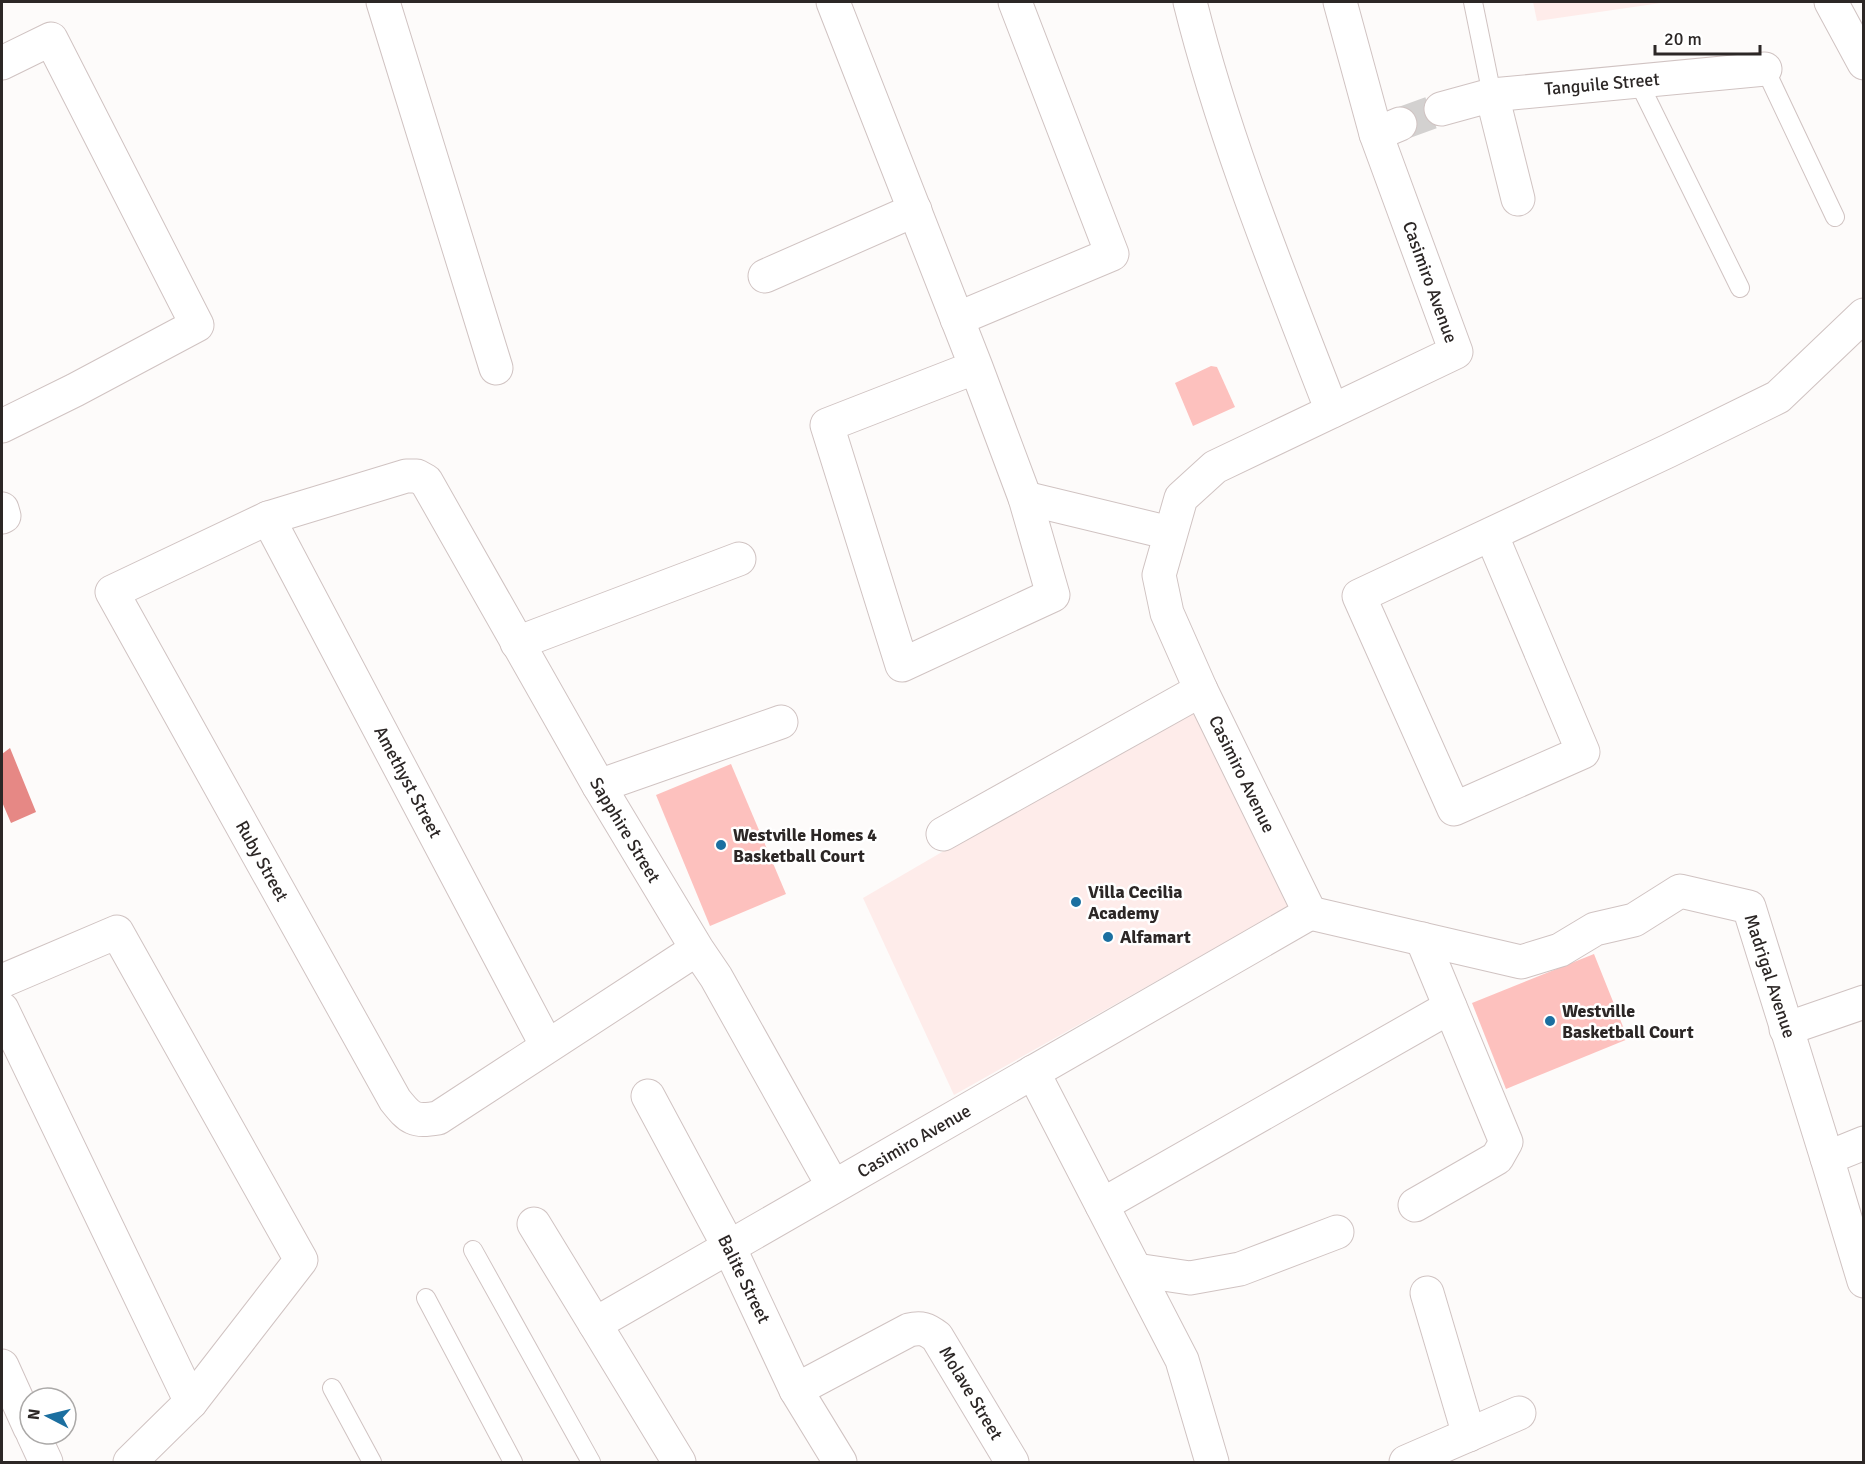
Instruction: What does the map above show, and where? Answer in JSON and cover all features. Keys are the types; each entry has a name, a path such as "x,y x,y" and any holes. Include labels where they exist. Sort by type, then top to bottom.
{"street":[{"path":"383,2 496,368"},
{"path":"833,2 976,367 1024,498 1053,595 902,665 827,425 976,367"},
{"path":"957,318 1112,254 1015,2"},
{"path":"1190,2 1228,134 1259,223 1332,411"},
{"name":"Casimiro Avenue","path":"595,1324 1310,913 1201,690 1167,614 1159,575 1181,498 1215,467 1456,352 1388,129 1340,2"},
{"path":"1831,2 1863,63"},
{"path":"2,63 51,39 198,326 2,426"},
{"name":"Tanguile Street","path":"1441,109 1492,95 1765,69"},
{"path":"1492,95 1518,199"},
{"path":"765,276 915,210"},
{"path":"1491,534 1583,752 1454,809 1359,596 1778,397 1863,315"},
{"name":"Sapphire Street","path":"268,518 395,479 417,476 426,481 599,786 716,977 833,1186"},
{"path":"1024,498 1170,533"},
{"path":"2,509 4,516 2,517"},
{"name":"Ruby Street","path":"268,518 112,592 396,1100 406,1114 420,1121 438,1118 547,1046"},
{"name":"Amethyst Street","path":"268,518 547,1046"},
{"path":"517,643 739,559"},
{"path":"943,834 1201,690"},
{"path":"599,786 781,722"},
{"name":"Madrigal Avenue","path":"1310,913 1521,962 1560,950 1595,929 1634,920 1680,891 1749,907 1862,1274"},
{"path":"2,981 117,932 301,1260 191,1402 130,1462"},
{"path":"1415,1205 1497,1158 1506,1142 1422,939"},
{"path":"547,1046 697,949"},
{"path":"1786,1029 1863,1002"},
{"path":"1102,1205 1450,1006"},
{"path":"2,1009 191,1402"},
{"path":"1033,1072 1182,1360 1212,1462"},
{"name":"Balite Street","path":"648,1096 729,1247 796,1390 840,1462"},
{"path":"1827,1158 1863,1143"},
{"path":"534,1224 679,1462"},
{"path":"1136,1270 1190,1278 1240,1269 1337,1232"},
{"path":"1427,1293 1469,1435"},
{"name":"Molave Street","path":"796,1390 909,1330 919,1327 929,1330 937,1337 1012,1462"},
{"path":"2,1366 18,1401"},
{"path":"1406,1462 1519,1413"},
{"path":"39,1446 46,1462"}],"lane":[{"path":"1473,2 1492,95"},
{"path":"1765,69 1835,217"},
{"path":"1638,81 1740,288"},
{"path":"473,1250 591,1462"},
{"path":"426,1298 513,1462"},
{"path":"332,1388 372,1462"}],"shaded area":[{"path":"1533,2 1668,2 1537,21"},
{"path":"1211,366 1217,367 1235,407 1193,426 1175,383"},
{"name":"Villa Cecilia Academy","path":"1193,706 1288,907 954,1095 863,898"},
{"path":"10,748 36,812 11,823 2,802 2,754"},
{"name":"Westville Homes 4 Basketball Court","path":"731,764 786,894 710,926 656,795"},
{"name":"Westville Basketball Court","path":"1594,954 1628,1039 1506,1089 1472,1003"}],"tunnel":[{"path":"1400,124 1441,109"}],"place":[{"name":"Westville Homes 4 Basketball Court","path":"721,845"},
{"name":"Villa Cecilia Academy","path":"1076,902"},
{"name":"Alfamart","path":"1108,937"},
{"name":"Westville Basketball Court","path":"1550,1021"}]}
